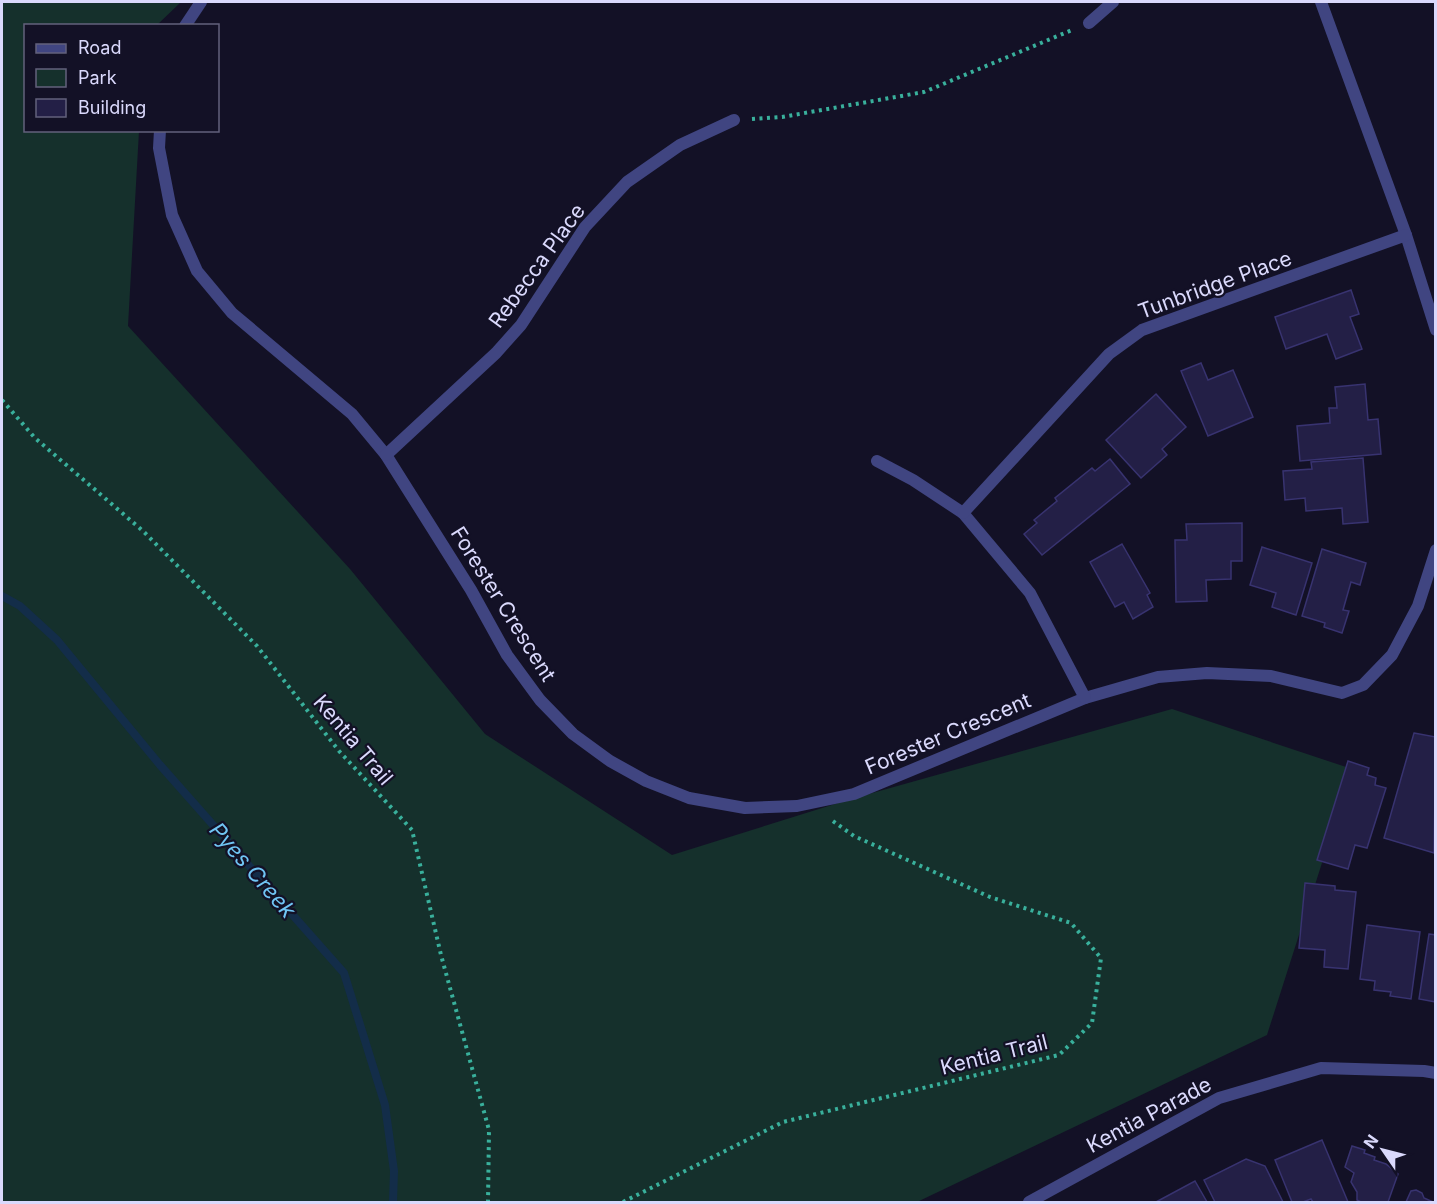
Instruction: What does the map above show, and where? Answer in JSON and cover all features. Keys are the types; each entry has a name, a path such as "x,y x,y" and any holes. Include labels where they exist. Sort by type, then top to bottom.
{"street":[{"path":"186,24 201,2"},
{"path":"1089,22 1113,2"},
{"path":"1321,2 1406,236 1436,330"},
{"name":"Rebecca Place","path":"386,455 496,353 521,325 585,226 627,182 680,145 734,120"},
{"name":"Forester Crescent","path":"160,132 159,148 172,215 197,271 232,314 352,414 386,455 471,590 507,655 540,700 573,734 619,766 646,781 689,798 746,808 797,807 854,794 1085,698 1158,677 1207,673 1271,676 1342,693 1363,685 1392,655 1418,606 1436,550"},
{"name":"Tunbridge Place","path":"963,513 1108,354 1143,330 1406,236"},
{"path":"877,461 913,480 963,513 1030,593 1085,698"},
{"name":"Kentia Parade","path":"1029,1203 1219,1098 1321,1068 1436,1073"}],"path":[{"path":"734,120 783,117 924,92 1089,22"},
{"name":"Kentia Trail","path":"2,400 35,438 143,531 257,646 339,751 412,830 441,955 489,1130 488,1203"},
{"name":"Kentia Trail","path":"623,1203 783,1122 1059,1055 1092,1023 1101,958 1071,923 990,897 854,836 809,804"}],"green space":[{"path":"2,2 181,2 158,24 24,24 24,132 139,132 128,326 350,569 485,734 672,855 851,799 1172,709 1352,769 1267,1035 917,1202 2,1202"}],"building":[{"path":"1351,290 1359,314 1350,317 1362,349 1336,359 1327,334 1286,349 1275,317"},
{"path":"1201,363 1208,380 1233,370 1253,417 1208,436 1181,371"},
{"path":"1365,384 1368,420 1378,419 1381,454 1300,461 1297,426 1330,423 1329,408 1337,408 1335,387"},
{"path":"1156,394 1186,427 1162,449 1167,455 1141,478 1106,440"},
{"path":"1363,458 1368,522 1343,524 1342,508 1306,511 1305,498 1285,500 1283,471 1312,469 1311,462"},
{"path":"1110,459 1130,484 1042,555 1024,534 1037,523 1034,520 1057,501 1055,498 1092,468 1095,471"},
{"path":"1242,523 1242,561 1231,561 1231,579 1206,580 1207,601 1176,602 1175,540 1187,540 1186,524"},
{"path":"1122,544 1150,593 1147,595 1153,607 1133,619 1124,602 1115,607 1090,562"},
{"path":"1262,547 1312,563 1296,615 1272,607 1276,593 1250,585"},
{"path":"1322,549 1366,563 1360,585 1351,582 1343,610 1349,611 1342,633 1324,627 1325,623 1302,616"},
{"path":"1414,733 1436,737 1434,853 1384,838"},
{"path":"1348,761 1369,768 1367,775 1376,778 1375,785 1386,788 1367,848 1355,845 1348,869 1317,860"},
{"path":"1305,883 1335,886 1335,890 1356,892 1348,969 1324,967 1325,950 1299,948"},
{"path":"1367,925 1420,932 1411,999 1390,996 1391,992 1374,990 1375,981 1360,979"},
{"path":"1429,934 1436,935 1436,1002 1419,999"},
{"path":"1322,1140 1348,1202 1313,1202 1311,1199 1292,1202 1275,1160"},
{"path":"1352,1146 1365,1150 1364,1153 1375,1157 1374,1160 1386,1164 1398,1174 1388,1202 1357,1200 1357,1192 1351,1182 1354,1173 1345,1167"},
{"path":"1246,1159 1265,1166 1283,1202 1215,1202 1204,1180"},
{"path":"1195,1181 1207,1202 1156,1202"},
{"path":"1416,1190 1422,1193 1424,1198 1433,1202 1406,1202 1411,1191"}],"waterway":[{"name":"Pyes Creek","path":"2,596 20,606 57,640 160,765 344,973 385,1105 394,1171 393,1202"}]}
